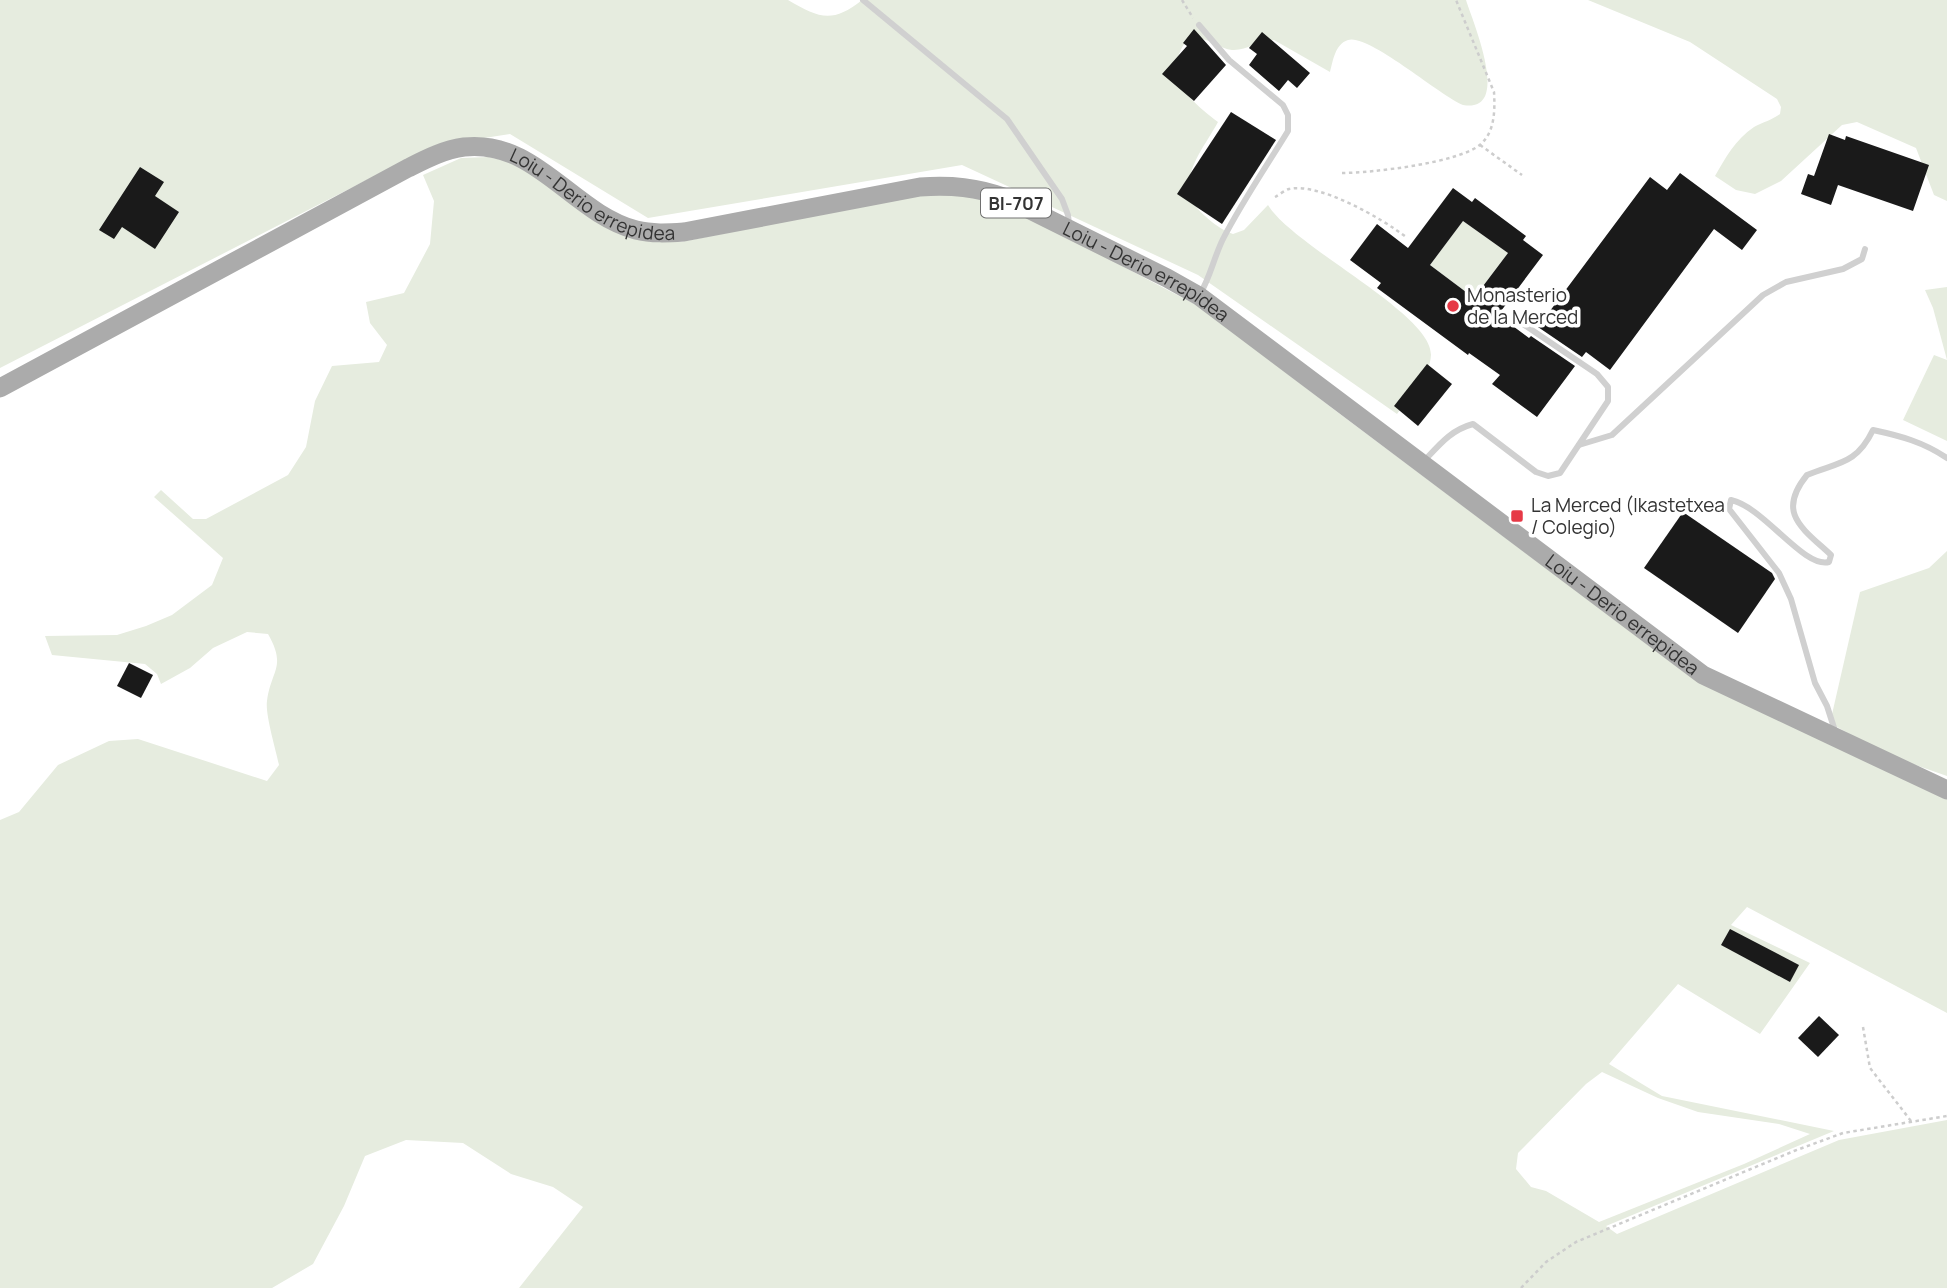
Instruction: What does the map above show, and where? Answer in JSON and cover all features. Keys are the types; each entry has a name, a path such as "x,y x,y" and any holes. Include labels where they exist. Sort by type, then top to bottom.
{"main road":[{"name":"Loiu - Derio errepidea","path":"0,387 408,168 433,156 462,147 492,148 519,156 610,219 652,233 684,232 889,191 945,186 986,191 1199,296 1703,675 1947,790"}],"lane":[{"path":"863,0 1007,119 1062,200 1068,215 1069,230"},
{"path":"1199,24 1229,60 1283,105 1288,115 1288,131 1224,237 1199,296"},
{"path":"1579,445 1612,435 1763,295 1786,282 1843,269 1861,259 1865,249"},
{"path":"1422,464 1444,439 1459,428 1473,424 1536,472 1548,476 1560,473 1608,401 1608,387 1597,374 1523,324"},
{"path":"1837,737 1827,706 1815,683 1791,598 1779,573 1729,509 1731,500 1742,502 1807,558 1822,564 1829,562 1831,555 1799,525 1792,511 1792,498 1807,475 1835,468 1856,454 1866,444 1873,430 1905,436 1947,458"}],"path":[{"path":"1182,0 1199,24"},
{"path":"1342,173 1404,168 1460,154 1480,145 1490,130 1494,92 1456,0"},
{"path":"1480,145 1522,175"},
{"path":"1275,197 1289,189 1306,189 1341,200 1383,220 1406,237"},
{"path":"1863,1027 1870,1068 1911,1121"},
{"path":"1521,1288 1546,1262 1576,1242 1794,1151 1843,1133 1947,1116"}],"shaded area":[{"path":"0,0 788,0 808,11 825,16 842,13 862,0 1466,0 1481,44 1488,81 1485,95 1478,104 1463,105 1387,55 1358,40 1348,40 1340,45 1330,72 1274,40 1232,50 1201,38 1190,39 1183,46 1176,63 1180,83 1185,92 1218,122 1192,169 1190,193 1195,205 1218,226 1233,234 1244,230 1268,205 1304,240 1386,300 1425,338 1431,355 1430,363 1418,386 1397,414 1198,275 962,165 648,218 510,134 433,146 0,368"},
{"path":"1588,0 1947,0 1947,201 1934,195 1916,148 1857,122 1842,125 1781,181 1755,194 1736,190 1715,176 1741,137 1780,114 1781,107 1777,99 1690,42"},
{"path":"488,157 511,162 650,242 681,242 909,197 948,193 980,198 1029,217 1200,307 1606,613 1947,798 1947,1013 1747,907 1731,925 1810,963 1760,1034 1678,984 1609,1064 1662,1096 1834,1131 1606,1226 1617,1234 1839,1140 1947,1120 1947,1288 519,1288 583,1207 553,1187 511,1174 463,1143 406,1140 365,1156 344,1206 313,1264 272,1288 0,1288 0,820 19,812 58,765 109,741 138,739 267,781 279,765 267,707 277,662 274,645 268,634 247,632 213,648 190,668 161,684 157,674 145,664 52,655 45,636 117,635 172,615 212,585 223,558 154,497 161,490 193,519 206,519 288,475 306,447 315,401 332,366 379,362 387,345 370,323 366,302 404,293 430,244 434,201 423,175 461,158","holes":["1602,1072 1658,1098 1698,1112 1779,1124 1810,1134 1744,1164 1599,1222 1546,1191 1531,1187 1516,1169 1518,1153 1586,1084"]},
{"path":"1463,221 1508,253 1474,298 1430,265"},
{"path":"1947,287 1947,360 1933,308 1925,290"},
{"path":"1934,355 1947,360 1947,441 1903,420"},
{"path":"1947,551 1947,776 1887,755 1830,723 1860,592 1929,568"}],"building":[{"path":"1194,29 1226,65 1194,101 1162,74 1187,46 1183,43"},
{"path":"1262,32 1310,73 1297,88 1288,80 1279,91 1249,65 1257,54 1249,48"},
{"path":"1231,112 1276,140 1222,224 1177,194"},
{"path":"1829,134 1845,140 1846,136 1929,165 1913,211 1838,185 1831,205 1801,194 1808,174 1814,176"},
{"path":"140,167 164,182 155,196 179,212 155,249 122,227 114,239 99,230"},
{"path":"1680,173 1757,230 1742,250 1714,229 1610,370 1586,352 1582,357 1538,327 1650,177 1667,190"},
{"name":"Monasterio de la Merced","path":"1453,188 1472,202 1475,198 1526,236 1523,240 1543,255 1498,315 1575,366 1537,417 1492,384 1500,375 1469,353 1468,355 1377,288 1381,283 1350,260 1377,224 1408,248","holes":["1463,221 1508,253 1474,298 1430,265"]},
{"path":"1427,364 1452,384 1418,426 1394,406"},
{"path":"1683,512 1772,573 1775,579 1738,633 1644,568"},
{"path":"129,663 153,675 141,698 117,686"},
{"path":"1730,929 1799,965 1790,982 1721,945"},
{"path":"1819,1016 1839,1035 1818,1057 1798,1038"}],"place":[{"name":"Monasterio de la Merced","path":"1453,306"},
{"name":"La Merced (Ikastetxea / Colegio)","path":"1517,516"}]}
